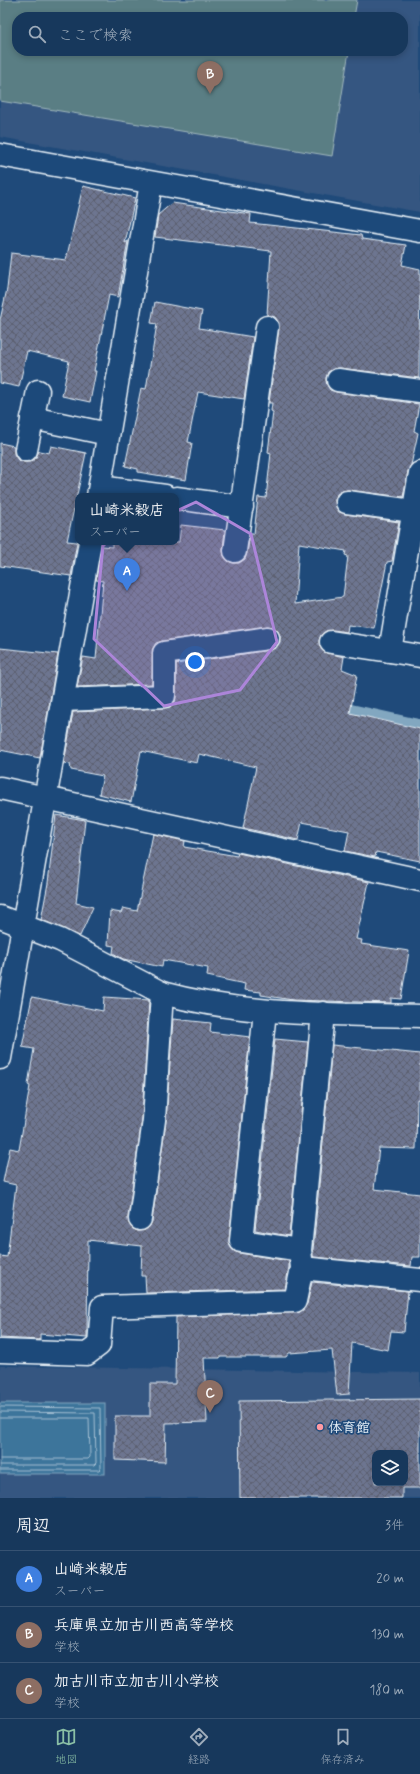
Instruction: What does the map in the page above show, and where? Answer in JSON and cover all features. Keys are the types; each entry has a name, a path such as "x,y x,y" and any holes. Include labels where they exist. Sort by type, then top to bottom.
{"street":[{"path":"0,155 420,231"},
{"path":"125,493 99,491 151,183"},
{"path":"236,551 267,327"},
{"path":"338,380 420,391"},
{"path":"26,450 38,391"},
{"path":"32,418 108,434"},
{"path":"390,650 417,512 420,473"},
{"path":"179,498 242,507"},
{"path":"347,502 417,512"},
{"path":"0,1058 89,545"},
{"path":"63,700 164,696 164,653 268,638"},
{"path":"331,642 390,650 420,656"},
{"path":"0,788 420,880"},
{"path":"0,917 60,940 162,993 231,1007 265,1011 420,1016"},
{"path":"140,1219 154,1120 162,993"},
{"path":"265,1011 241,1241 301,1259 420,1280"},
{"path":"0,1351 87,1354 99,1345 102,1307 296,1301 323,1013"}],"highlighted area":[{"path":"196,502 251,534 277,642 240,690 164,706 94,639 103,545"}],"shaded area":[{"path":"0,0 420,0 420,212 0,137"},
{"path":"0,1366 420,1373 420,1498 0,1498"}],"green space":[{"path":"0,0 357,0 355,12 12,12 12,56 348,56 332,156 0,101"}],"water":[{"path":"0,1403 105,1403 105,1474 0,1474"}],"building":[{"path":"83,186 135,198 125,243 128,241 118,297 109,295 94,371 96,371 90,402 62,396 69,361 27,351 19,387 0,383 0,320 7,289 11,253 66,260"},
{"path":"172,203 251,214 250,223 361,235 362,239 406,245 402,265 420,269 419,378 340,368 333,369 328,372 326,378 327,385 330,390 336,392 419,404 414,431 418,433 403,497 348,490 337,494 335,500 336,507 339,512 399,522 392,561 387,562 374,628 348,625 347,632 333,630 326,631 321,635 319,641 320,647 324,652 344,657 342,669 357,675 350,713 420,729 420,861 376,852 375,857 345,851 349,831 302,822 298,840 243,828 256,767 199,754 197,763 141,751 131,802 99,794 103,776 71,770 70,764 64,763 73,712 170,707 175,702 176,696 176,664 270,650 276,648 280,642 278,631 273,627 267,626 162,641 156,643 153,648 152,684 77,687 83,657 96,659 103,581 96,580 102,546 179,545 181,525 225,530 223,549 224,556 228,561 239,563 245,559 250,534 254,534 258,497 266,498 271,453 268,452 273,412 271,411 272,403 269,403 279,328 279,323 275,317 267,315 271,251 155,237 158,215","holes":["299,543 346,551 345,555 348,556 343,597 295,604"]},
{"path":"155,302 202,311 199,328 253,337 244,399 198,392 188,442 192,443 186,480 138,472 138,469 125,466 141,388 146,389 157,324 151,323"},
{"path":"0,443 14,446 14,454 18,460 24,462 30,462 35,459 39,451 49,453 51,446 86,453 77,493 75,493 75,504 67,541 75,542 75,545 76,545 71,576 0,566"},
{"path":"0,648 58,654 40,758 0,750"},
{"path":"56,815 85,820 76,903 93,907 80,936 41,920 48,883"},
{"path":"153,834 185,841 184,847 237,856 238,853 369,882 356,939 362,940 361,944 409,951 401,999 391,998 391,1003 293,1000 261,995 261,992 244,990 245,984 207,976 208,968 163,960 162,967 123,959 113,953 114,946 108,945 110,911 121,913 123,908 137,911"},
{"path":"32,997 103,1011 104,997 149,1000 142,1119 128,1217 129,1224 133,1229 138,1231 145,1230 150,1226 152,1221 166,1121 173,1019 211,1023 210,1032 250,1037 229,1240 230,1246 234,1251 239,1253 289,1261 285,1289 146,1293 145,1276 141,1276 142,1246 88,1240 87,1338 40,1334 40,1340 0,1338 0,1256 7,1257 16,1185 3,1182 10,1148 19,1150 30,1086 28,1085 34,1049 22,1047"},
{"path":"275,1039 308,1042 289,1236 255,1230"},
{"path":"332,1045 420,1054 420,1100 417,1099 416,1149 379,1148 374,1189 420,1194 420,1257 412,1257 411,1266 313,1257"},
{"path":"312,1282 408,1291 404,1332 391,1331 388,1350 352,1343 349,1394 337,1395 332,1350 289,1353 286,1357 204,1358 207,1422 166,1423 165,1462 115,1460 115,1416 150,1416 150,1384 175,1384 176,1317 300,1312 307,1304"},
{"name":"体育館","path":"420,1399 420,1488 402,1488 402,1498 240,1498 239,1401"}],"waterway":[{"path":"339,706 420,724"}],"place":[{"name":"兵庫県立加古川西高等学校","path":"210,94"},
{"name":"山崎米穀店","path":"127,591"},
{"name":"加古川市立加古川小学校","path":"210,1413"},
{"name":"体育館","path":"320,1427"}]}
